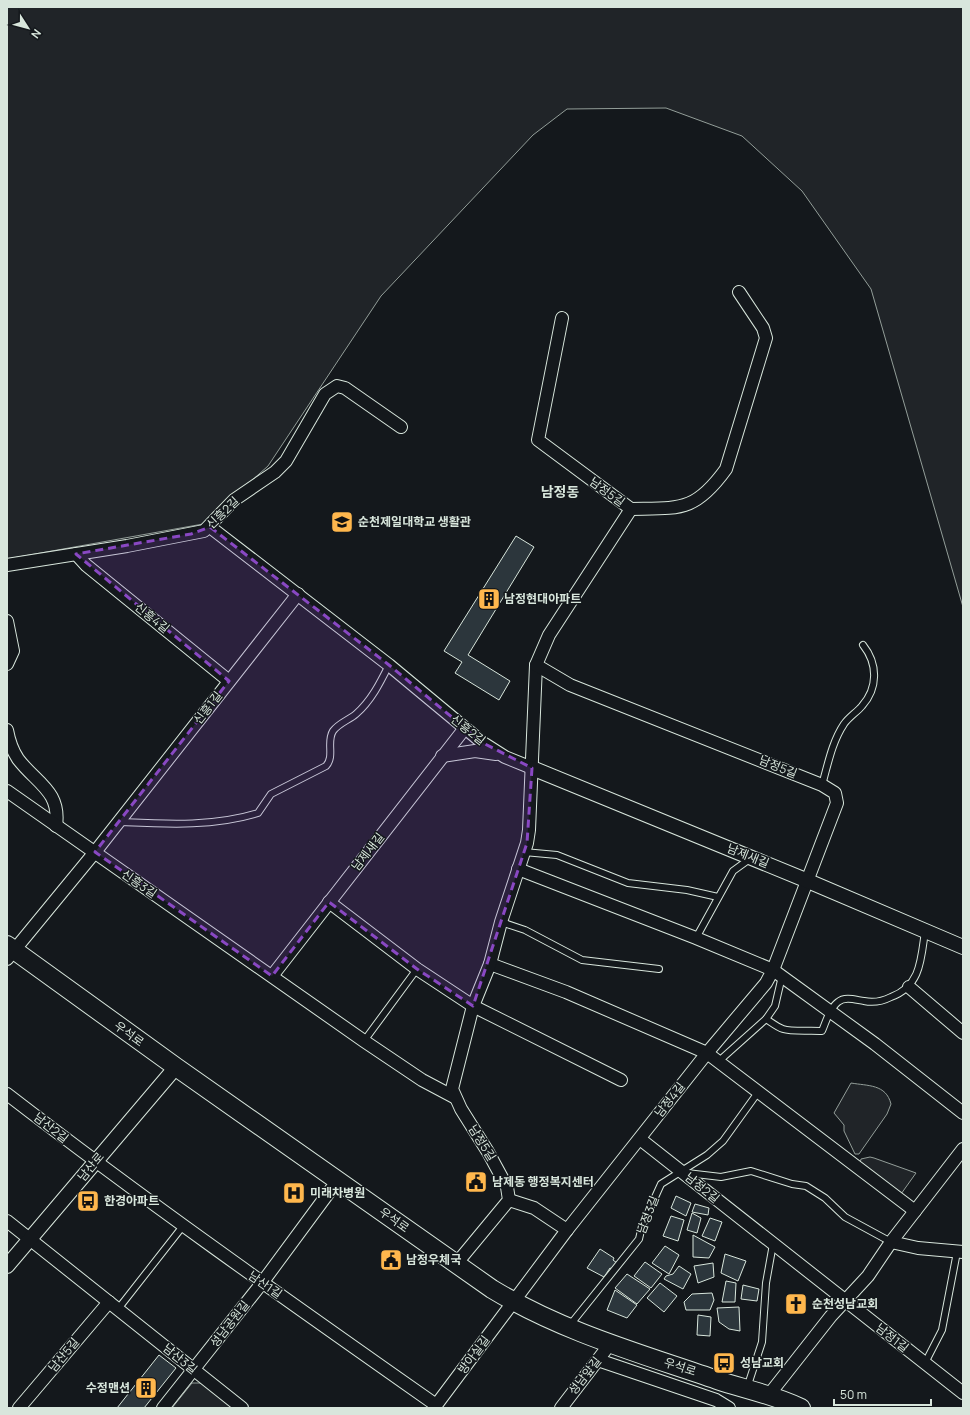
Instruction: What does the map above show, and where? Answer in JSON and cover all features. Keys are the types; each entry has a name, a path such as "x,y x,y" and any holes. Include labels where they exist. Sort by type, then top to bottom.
{"main road":[{"name":"우석로","path":"9,951 456,1264 514,1302 536,1314 610,1344 801,1408"}],"street":[{"path":"631,509 683,506 700,499 716,483 726,469 766,338 763,328 739,292"},
{"name":"남정5길","path":"509,1200 507,1187 454,1097 452,1089 473,1006 490,964 501,922 524,852 529,830 536,665 549,635 631,509 538,440 562,318"},
{"name":"신흥2길","path":"7,565 204,531 210,527 234,500 275,472 286,461 325,394 337,386 346,388 401,427"},
{"name":"신흥2길","path":"210,527 389,665 465,728 503,755 532,768"},
{"name":"신흥4길","path":"76,554 86,565 229,681"},
{"name":"신흥1길","path":"9,951 95,852 298,594"},
{"path":"7,621 13,651 7,664"},
{"name":"남정5길","path":"536,665 570,685 822,785"},
{"name":"남제새길","path":"272,976 465,728"},
{"path":"7,730 10,743 18,758 45,788 55,802 58,812 56,826"},
{"path":"442,756 475,750 503,755"},
{"name":"남제새길","path":"532,768 808,881 925,931 962,943"},
{"name":"남정4길","path":"514,1302 567,1230 707,1053 766,983 778,973 808,881 837,803 835,793 822,785"},
{"name":"신흥3길","path":"7,792 272,976"},
{"path":"518,869 696,938 778,973 963,1112"},
{"path":"329,902 417,969 473,1006 621,1080"},
{"path":"490,964 566,992 707,1053 915,1211"},
{"path":"272,976 422,1080 454,1097"},
{"path":"909,987 963,1033"},
{"name":"남산로","path":"7,1266 176,1067"},
{"name":"남산2길","path":"7,1094 95,1162"},
{"path":"640,1139 682,1172"},
{"path":"768,1396 845,1301 868,1276 891,1242 963,1149"},
{"name":"남산1길","path":"95,1162 435,1407"},
{"name":"남정2길","path":"682,1172 845,1301"},
{"name":"성남공원길","path":"164,1408 262,1283 338,1180"},
{"path":"456,1264 509,1200 534,1208 567,1230"},
{"name":"남산3길","path":"7,1221 242,1408"},
{"path":"891,1242 960,1252"},
{"name":"남정1길","path":"845,1301 963,1393"},
{"name":"방아실길","path":"435,1407 514,1302"},
{"name":"남산5길","path":"19,1408 114,1306"},
{"name":"성남앞길","path":"561,1408 610,1344"},
{"path":"598,1360 716,1400 729,1408"}],"lane":[{"path":"822,785 829,758 845,724 869,697 873,687 874,671 872,660 863,645"},
{"path":"118,822 186,825 240,818 258,813 271,794 326,766 330,762 330,741 333,731 355,715 369,701 389,665"},
{"path":"524,852 557,855 628,883 687,890 718,897"},
{"path":"696,938 733,871 752,858"},
{"path":"501,922 525,930 582,960 659,969"},
{"path":"766,1019 781,1028 788,1030 822,1031 830,1012 837,1002 842,999 876,1001 899,994 909,987 917,974 925,931"},
{"path":"364,1041 417,969"},
{"path":"719,1061 766,1019 775,1006 778,973"},
{"name":"남정3길","path":"568,1328 639,1239 642,1226 661,1184 708,1155 723,1142 759,1091"},
{"name":"남정2길","path":"682,1172 721,1178 751,1171 792,1184 806,1186 825,1198 845,1217 869,1232 891,1242"},
{"path":"114,1306 183,1226"},
{"path":"747,1389 762,1342 766,1284 773,1244"},
{"path":"924,1363 942,1330 960,1252"}],"highlighted area":[{"path":"210,527 389,665 483,743 532,768 527,843 473,1006 417,969 329,902 272,976 95,852 229,681 76,554 191,534"}],"shaded area":[{"path":"7,7 963,7 963,607 871,289 802,191 742,136 666,108 567,109 533,135 381,296 268,466 203,524 7,559"},
{"path":"851,1083 881,1089 889,1097 891,1104 887,1114 859,1154 855,1154 844,1131 844,1125 834,1113"},
{"path":"870,1157 916,1173 901,1194 860,1163 861,1159"},
{"path":"192,1383 203,1383 234,1408 172,1408"}],"building":[{"name":"남정현대아파트","path":"516,536 534,547 468,655 510,681 499,700 455,673 462,662 444,651"},
{"path":"676,1196 691,1203 686,1216 671,1208"},
{"path":"695,1204 709,1208 708,1215 692,1212"},
{"path":"692,1213 701,1218 697,1233 687,1230"},
{"path":"671,1216 684,1220 678,1241 663,1236"},
{"path":"710,1218 722,1222 715,1241 702,1236"},
{"path":"693,1235 715,1247 709,1258 693,1257"},
{"path":"665,1246 679,1255 669,1274 652,1263"},
{"path":"600,1249 614,1258 613,1260 617,1263 612,1269 610,1268 604,1277 587,1268"},
{"path":"725,1254 746,1261 738,1281 721,1273"},
{"path":"645,1262 662,1274 651,1288 634,1276"},
{"path":"713,1263 714,1277 698,1283 694,1266"},
{"path":"679,1266 691,1274 683,1289 664,1279 666,1276 673,1274"},
{"path":"627,1274 650,1289 637,1304 615,1288"},
{"path":"726,1281 736,1283 735,1302 722,1302"},
{"path":"660,1283 677,1296 664,1312 647,1298"},
{"path":"743,1285 759,1289 757,1301 741,1299"},
{"path":"615,1290 637,1305 627,1318 607,1310"},
{"path":"712,1293 714,1300 710,1310 686,1310 684,1302 692,1294"},
{"path":"739,1307 740,1331 729,1329 719,1322 717,1308"},
{"path":"698,1315 711,1317 710,1336 697,1335"},
{"name":"수정맨션","path":"159,1355 176,1368 144,1408 117,1408"}],"place":[{"name":"순천제일대학교 생활관","path":"342,522"},
{"name":"남정현대아파트","path":"489,599"},
{"name":"남제동 행정복지센터","path":"476,1182"},
{"name":"미래차병원","path":"294,1193"},
{"name":"한경아파트","path":"88,1201"},
{"name":"남정우체국","path":"391,1260"},
{"name":"순천성남교회","path":"796,1304"},
{"name":"성남교회","path":"724,1363"},
{"name":"수정맨션","path":"146,1388"}],"district":[{"name":"남정동","path":"560,492"}]}
